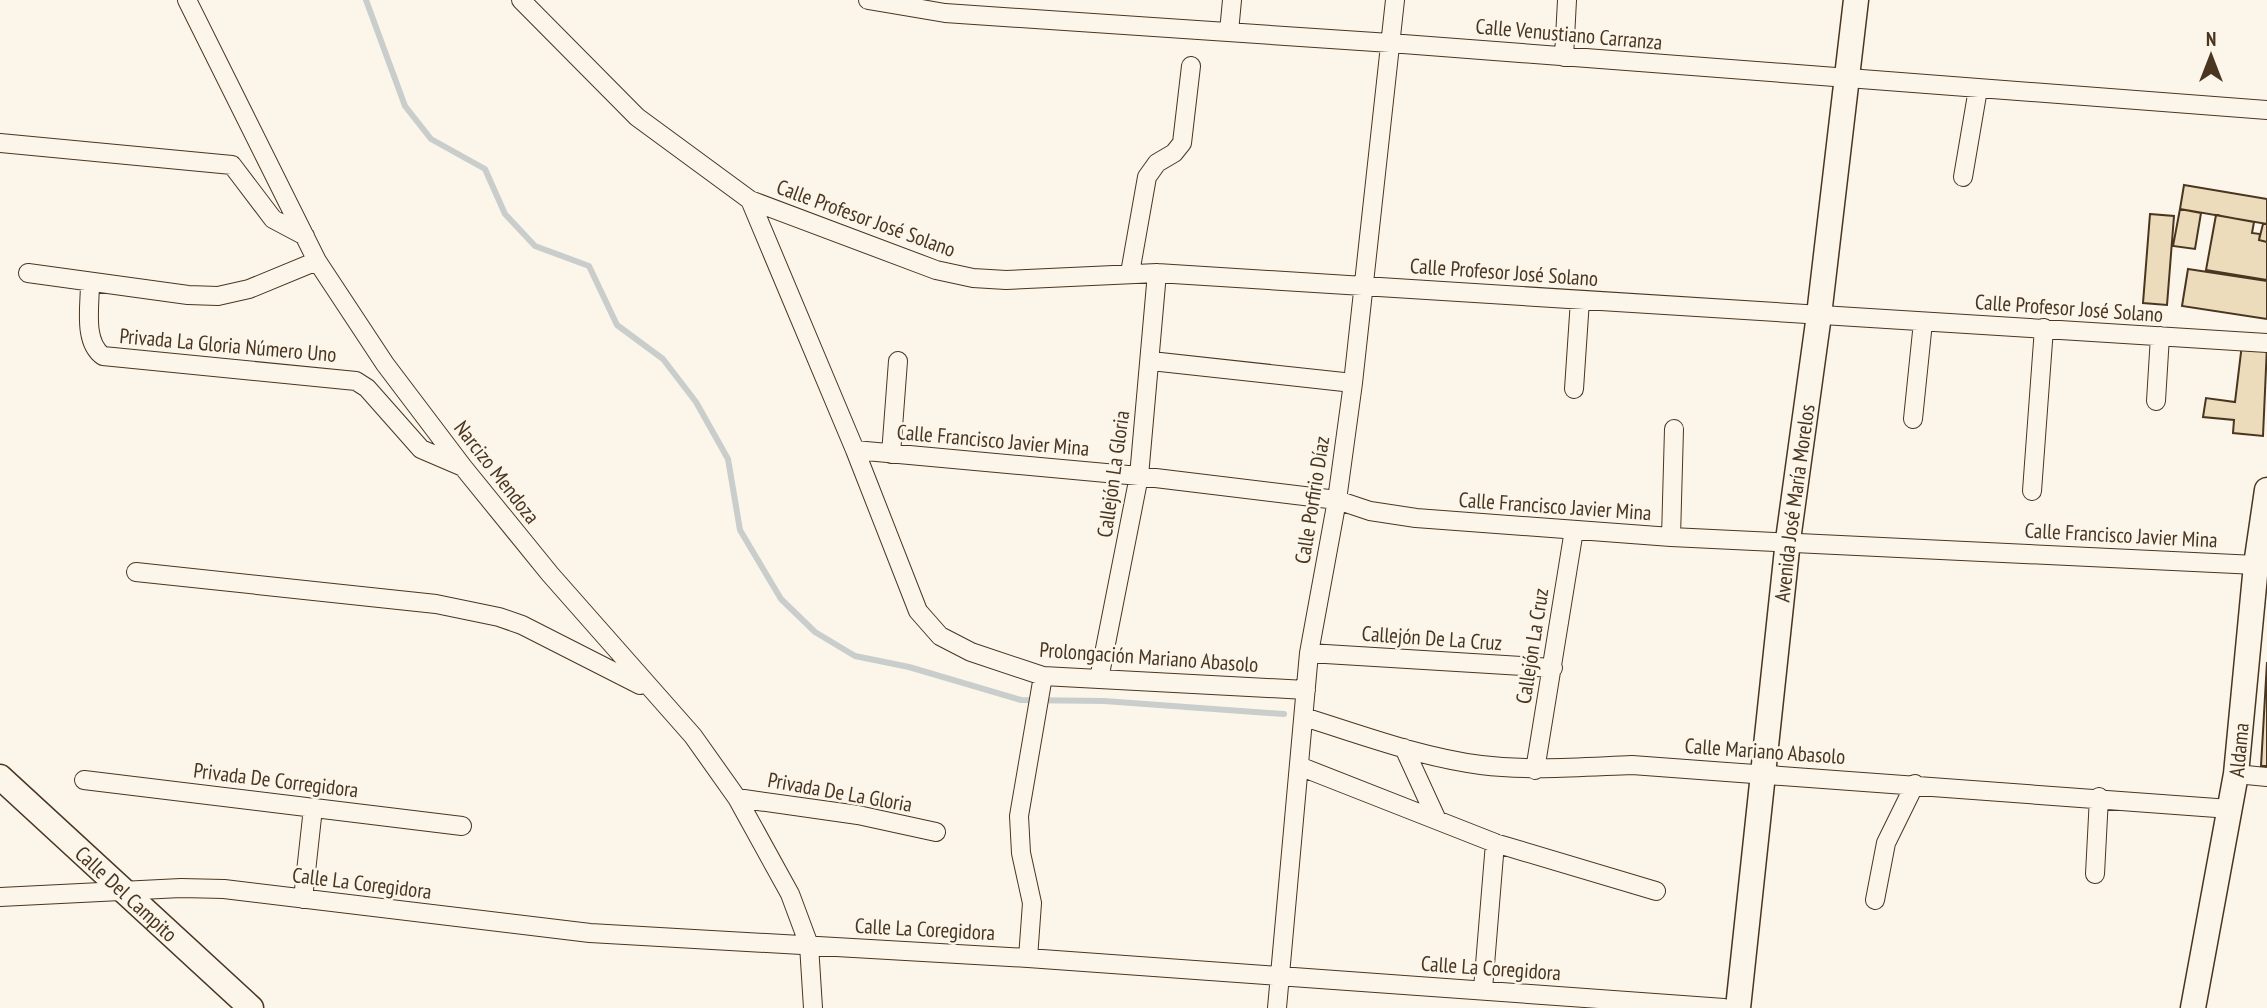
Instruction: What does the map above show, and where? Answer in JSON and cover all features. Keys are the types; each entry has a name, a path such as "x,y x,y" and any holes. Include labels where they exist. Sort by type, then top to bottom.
{"main road":[{"name":"Avenida José María Morelos","path":"1738,1008 1788,540 1819,315 1856,0"},
{"name":"Aldama","path":"2193,1008 2236,774 2256,565 2267,490"},
{"name":"Calle Del Campito","path":"0,777 251,1008"}],"street":[{"name":"Narcizo Mendoza","path":"187,0 317,261 385,364 463,467 650,690 693,736 737,798 790,894 809,945 813,1008"},
{"path":"521,0 636,117 750,200"},
{"name":"Calle Venustiano Carranza","path":"868,0 1229,32 2267,110"},
{"path":"1229,32 1232,0"},
{"name":"Calle Porfirio Díaz","path":"1277,1008 1309,653 1337,499 1353,383 1395,0"},
{"path":"1564,57 1567,0"},
{"path":"1130,273 1147,177 1157,163 1174,153 1182,143 1191,66"},
{"path":"1963,177 1978,89"},
{"path":"0,143 233,164 273,219 305,236"},
{"name":"Calle Profesor José Solano","path":"750,200 936,270 973,278 1019,280 1130,273 1157,274 2267,343"},
{"name":"Prolongación Mariano Abasolo","path":"750,200 855,450 918,611 940,636 1042,684 1100,679 1306,690"},
{"path":"28,274 188,295 218,296 249,289 317,261"},
{"name":"Callejón La Gloria","path":"1100,679 1139,476 1157,274"},
{"name":"Privada La Gloria Número Uno","path":"90,283 91,339 94,350 103,356 356,381 368,388 421,449 463,467"},
{"path":"1574,389 1580,300"},
{"path":"1913,419 1923,322"},
{"path":"2032,491 2044,328"},
{"path":"2156,401 2160,337"},
{"path":"891,454 898,361"},
{"path":"1151,361 1353,383"},
{"path":"1671,537 1674,429"},
{"name":"Calle Francisco Javier Mina","path":"855,450 1139,476 1337,499 1391,515 1671,537 1788,540 2256,565"},
{"name":"Callejón La Cruz","path":"1535,770 1574,530"},
{"path":"136,572 436,604 499,617 578,652 650,690"},
{"name":"Callejón De La Cruz","path":"1309,653 1553,668"},
{"path":"1028,958 1032,903 1018,835 1042,684"},
{"name":"Calle Mariano Abasolo","path":"1304,717 1404,748 1480,765 1535,770 1632,765 2099,797 2230,809"},
{"path":"1404,748 1437,820"},
{"path":"1299,766 1495,843 1656,891"},
{"path":"2236,774 2267,777"},
{"name":"Privada De Corregidora","path":"84,780 462,826"},
{"path":"1875,900 1886,843 1915,784"},
{"path":"2095,874 2099,797"},
{"name":"Privada De La Gloria","path":"737,798 858,815 936,832"},
{"path":"303,899 313,808"},
{"path":"1483,989 1495,843"},
{"name":"Calle La Coregidora","path":"0,897 126,893 181,888 224,889 578,932 1028,958 1724,1008"}],"building":[{"path":"2184,185 2267,199 2267,224 2180,209"},
{"path":"2180,209 2201,213 2195,249 2173,246"},
{"path":"2150,214 2174,216 2167,305 2143,303"},
{"path":"2216,215 2254,222 2252,233 2260,234 2259,240 2267,242 2267,280 2206,270"},
{"path":"2263,224 2267,224 2267,242 2259,240"},
{"path":"2188,269 2267,281 2267,319 2182,306"},
{"path":"2242,344 2267,346 2263,436 2233,433 2234,420 2203,417 2206,398 2235,402"},
{"path":"2267,662 2267,766 2261,766"}],"waterway":[{"path":"366,0 405,106 431,139 485,169 505,214 535,246 589,266 617,325 663,359 696,402 728,459 740,530 781,599 815,632 855,656 909,667 1021,700 1104,701 1284,714"}]}
